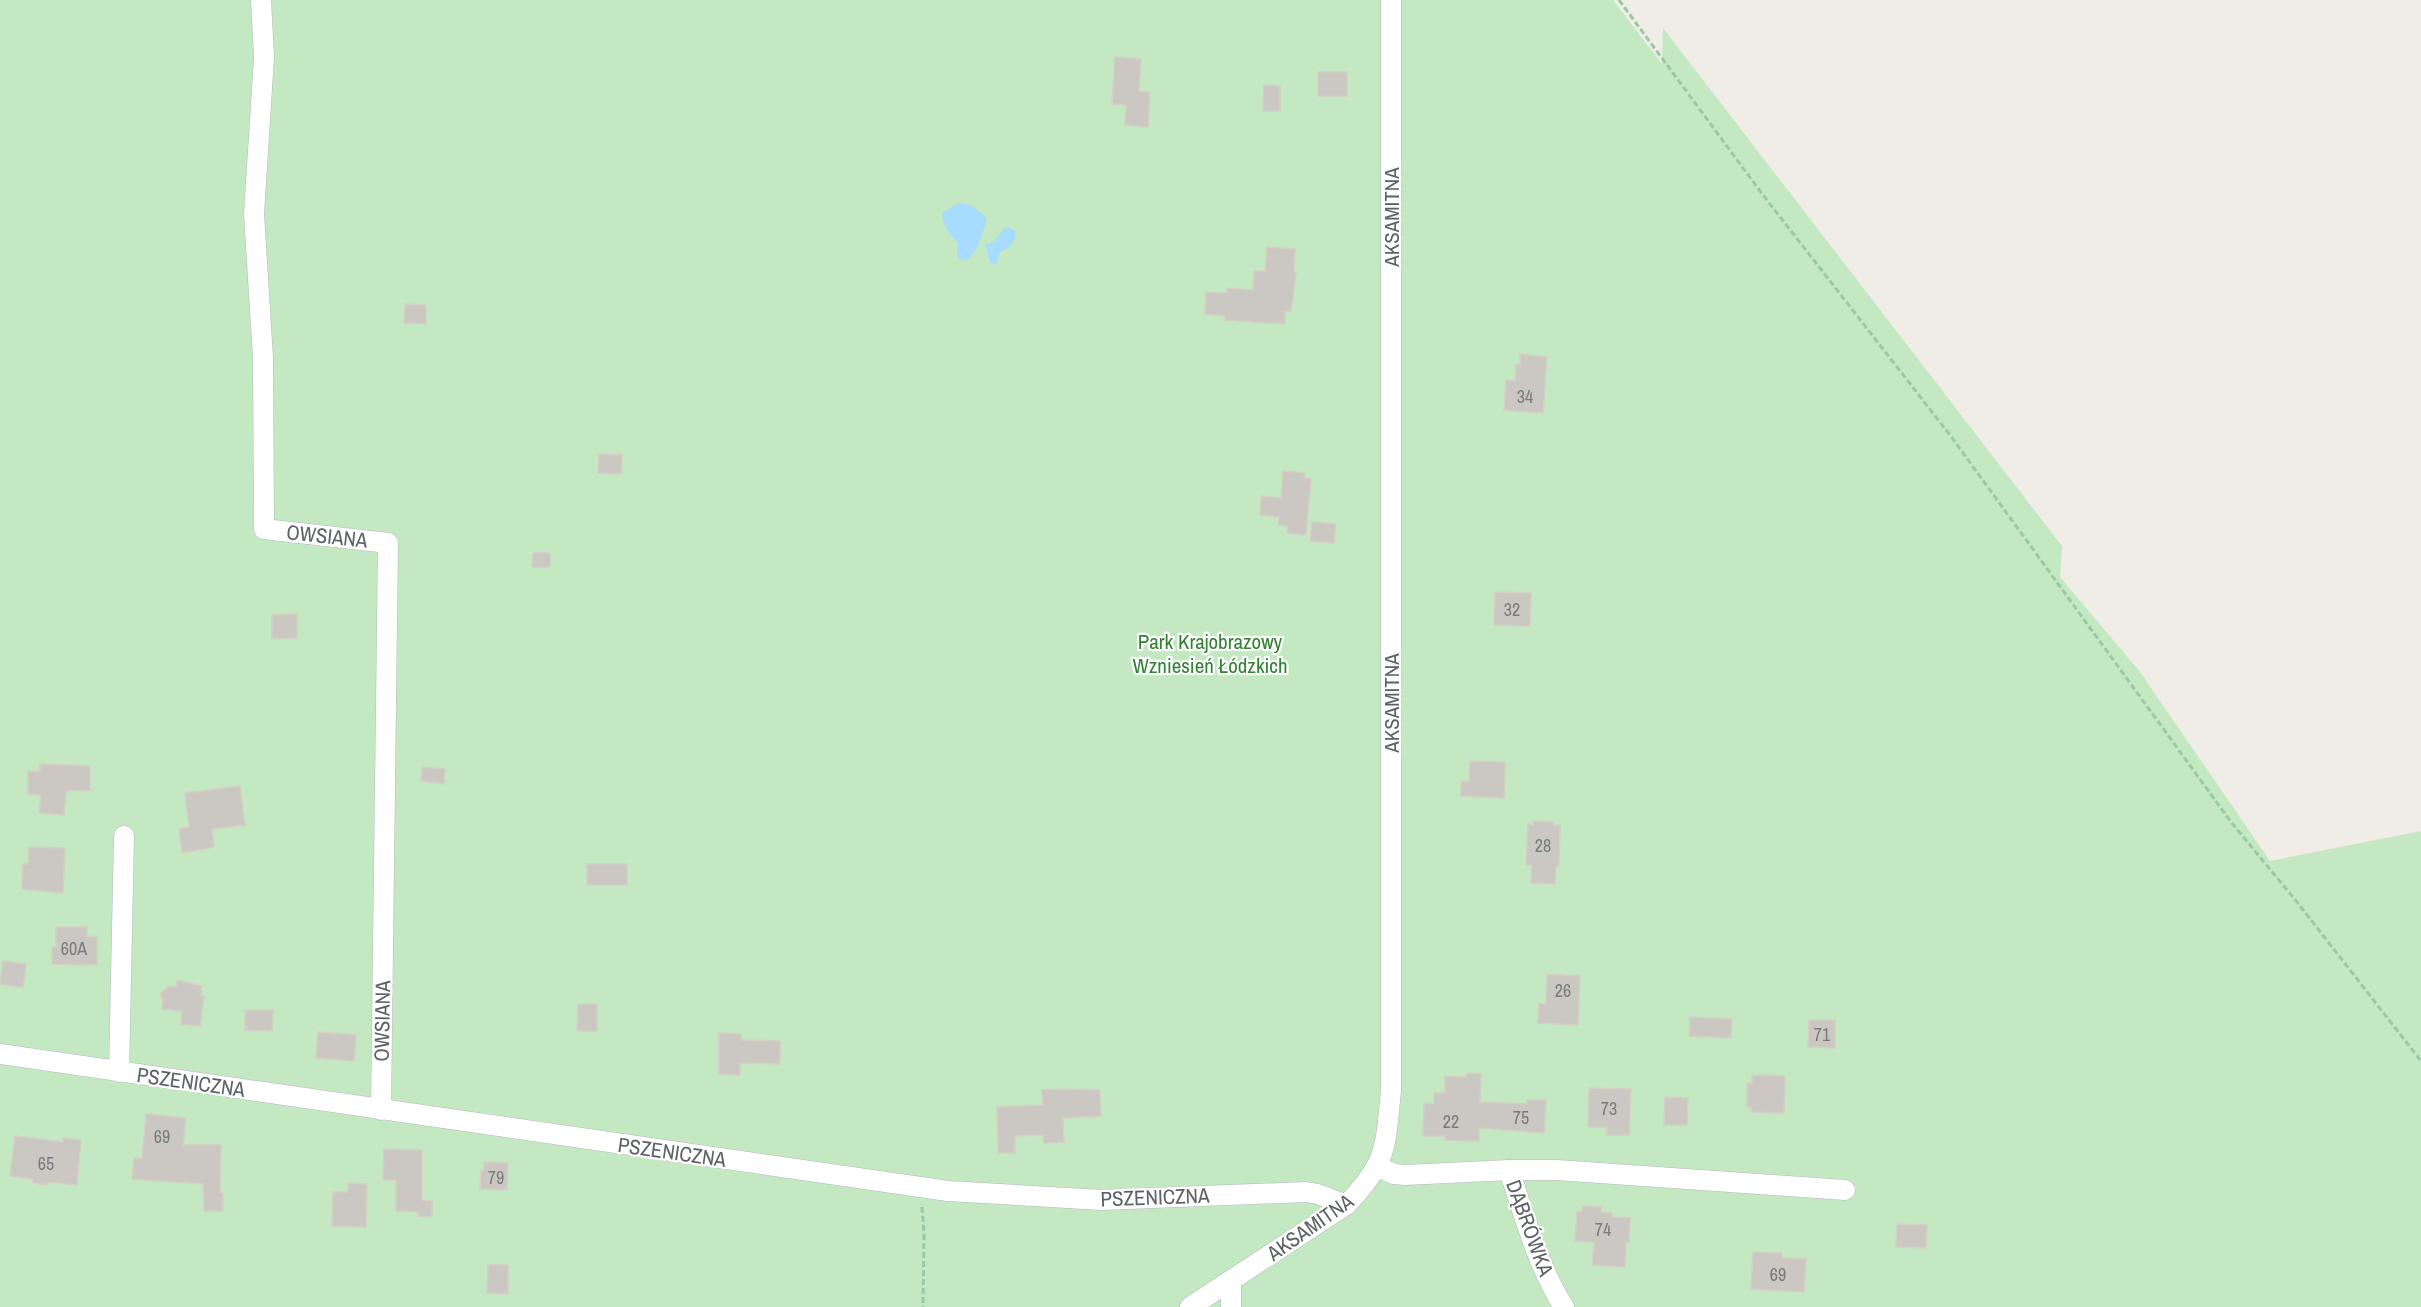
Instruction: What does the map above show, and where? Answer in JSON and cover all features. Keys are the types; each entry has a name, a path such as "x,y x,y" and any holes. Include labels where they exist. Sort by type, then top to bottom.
{"street":[{"name":"OWSIANA","path":"261,0 264,57 254,214 263,358 264,529 387,543 381,1110"},
{"name":"AKSAMITNA","path":"1190,1307 1346,1205 1366,1185 1378,1167 1386,1145 1391,1091 1391,0"},
{"path":"119,1072 124,836"},
{"name":"PSZENICZNA","path":"0,1054 948,1191 1102,1200 1306,1192 1318,1194 1346,1205"},
{"name":"DĄBRÓWKA","path":"1378,1167 1394,1174 1509,1170 1537,1254 1564,1307"},
{"path":"1509,1170 1557,1170 1845,1190"},
{"path":"1231,1282 1231,1307"}],"path":[{"path":"1619,0 1763,195 1950,435 2231,822 2297,902 2421,1061"},
{"path":"920,1187 924,1235 923,1307"}],"green space":[{"name":"Park Krajobrazowy Wzniesień Łódzkich","path":"0,0 1613,0 1662,64 1663,28 2062,546 2060,577 2140,672 2270,861 2421,831 2421,1307 0,1307"}],"water":[{"path":"958,203 974,208 987,219 978,247 968,260 962,260 957,256 958,242 949,233 942,213"},
{"path":"1005,227 1015,232 1015,239 1008,248 1000,252 996,265 989,259 985,245 995,241"}],"building":[{"path":"1115,57 1141,59 1139,91 1150,92 1148,127 1125,125 1126,105 1112,104"},
{"path":"1318,72 1347,72 1347,96 1318,96"},
{"path":"1264,85 1280,86 1280,111 1263,111"},
{"path":"1267,247 1295,249 1294,272 1296,272 1291,312 1285,311 1285,324 1225,320 1225,316 1205,314 1206,292 1227,293 1227,288 1253,290 1254,271 1265,271"},
{"path":"405,304 426,305 426,324 404,323"},
{"path":"1520,354 1547,357 1543,413 1504,410 1506,380 1515,381 1516,364 1520,365"},
{"path":"599,454 622,455 621,474 598,473"},
{"path":"1283,471 1305,473 1304,478 1311,478 1306,535 1287,533 1288,526 1278,525 1279,517 1260,515 1261,496 1281,498"},
{"path":"1312,522 1336,524 1334,543 1310,541"},
{"path":"533,553 550,553 550,567 532,567"},
{"path":"1495,592 1531,593 1530,626 1494,625"},
{"path":"297,614 297,638 272,639 272,615"},
{"path":"1470,761 1505,762 1504,798 1461,796 1461,781 1469,782"},
{"path":"40,764 90,766 90,790 66,791 64,815 39,813 41,795 28,794 28,771 40,771"},
{"path":"422,767 445,769 444,784 421,781"},
{"path":"240,786 245,825 212,829 214,847 182,853 179,829 189,827 185,793"},
{"path":"1533,821 1553,822 1553,825 1560,825 1559,866 1556,866 1555,884 1531,883 1532,865 1526,865 1528,824 1533,825"},
{"path":"29,847 65,848 63,893 22,889 23,864 28,864"},
{"path":"587,864 627,864 627,885 587,885"},
{"path":"56,927 87,927 87,936 97,937 97,965 52,964 52,947 56,947"},
{"path":"3,961 26,964 23,988 0,984"},
{"path":"1547,974 1580,976 1578,1025 1538,1023 1539,1003 1546,1004"},
{"path":"177,980 202,986 201,996 204,996 200,1026 181,1024 182,1011 162,1009 163,999 160,994 169,986 176,987"},
{"path":"578,1004 597,1004 597,1031 577,1031"},
{"path":"245,1010 273,1010 272,1031 245,1030"},
{"path":"1690,1017 1732,1019 1731,1038 1689,1036"},
{"path":"1809,1020 1835,1020 1835,1048 1808,1047"},
{"path":"318,1032 356,1035 354,1061 316,1058"},
{"path":"719,1033 741,1034 741,1040 780,1041 780,1064 740,1063 740,1075 719,1074"},
{"path":"1467,1073 1481,1074 1480,1102 1527,1104 1527,1100 1546,1100 1544,1133 1479,1128 1479,1141 1445,1140 1445,1136 1423,1136 1424,1103 1434,1104 1434,1093 1445,1093 1445,1076 1466,1077"},
{"path":"1752,1075 1785,1076 1784,1113 1751,1112 1751,1107 1747,1107 1747,1083 1752,1083"},
{"path":"1589,1088 1631,1089 1629,1135 1607,1135 1607,1127 1588,1127"},
{"path":"1042,1090 1100,1090 1101,1116 1063,1118 1064,1142 1044,1143 1043,1135 1015,1136 1015,1153 998,1153 997,1107 1043,1105"},
{"path":"1665,1097 1688,1098 1687,1125 1664,1125"},
{"path":"146,1114 186,1118 183,1145 221,1145 220,1193 223,1193 223,1211 204,1211 203,1184 132,1179 134,1158 142,1158"},
{"path":"15,1136 63,1142 63,1138 81,1140 77,1185 33,1183 33,1179 10,1176"},
{"path":"384,1149 422,1150 422,1200 432,1201 432,1217 418,1216 418,1212 396,1211 396,1180 383,1180"},
{"path":"484,1162 508,1163 507,1190 480,1189"},
{"path":"348,1183 367,1184 366,1227 332,1226 333,1192 348,1192"},
{"path":"1582,1206 1602,1207 1601,1212 1612,1213 1612,1217 1630,1218 1625,1267 1592,1265 1594,1242 1575,1241 1577,1211 1582,1212"},
{"path":"1897,1224 1927,1225 1926,1248 1896,1247"},
{"path":"1753,1252 1782,1253 1782,1258 1806,1259 1804,1292 1751,1289"},
{"path":"488,1265 508,1265 508,1294 487,1293"}]}
